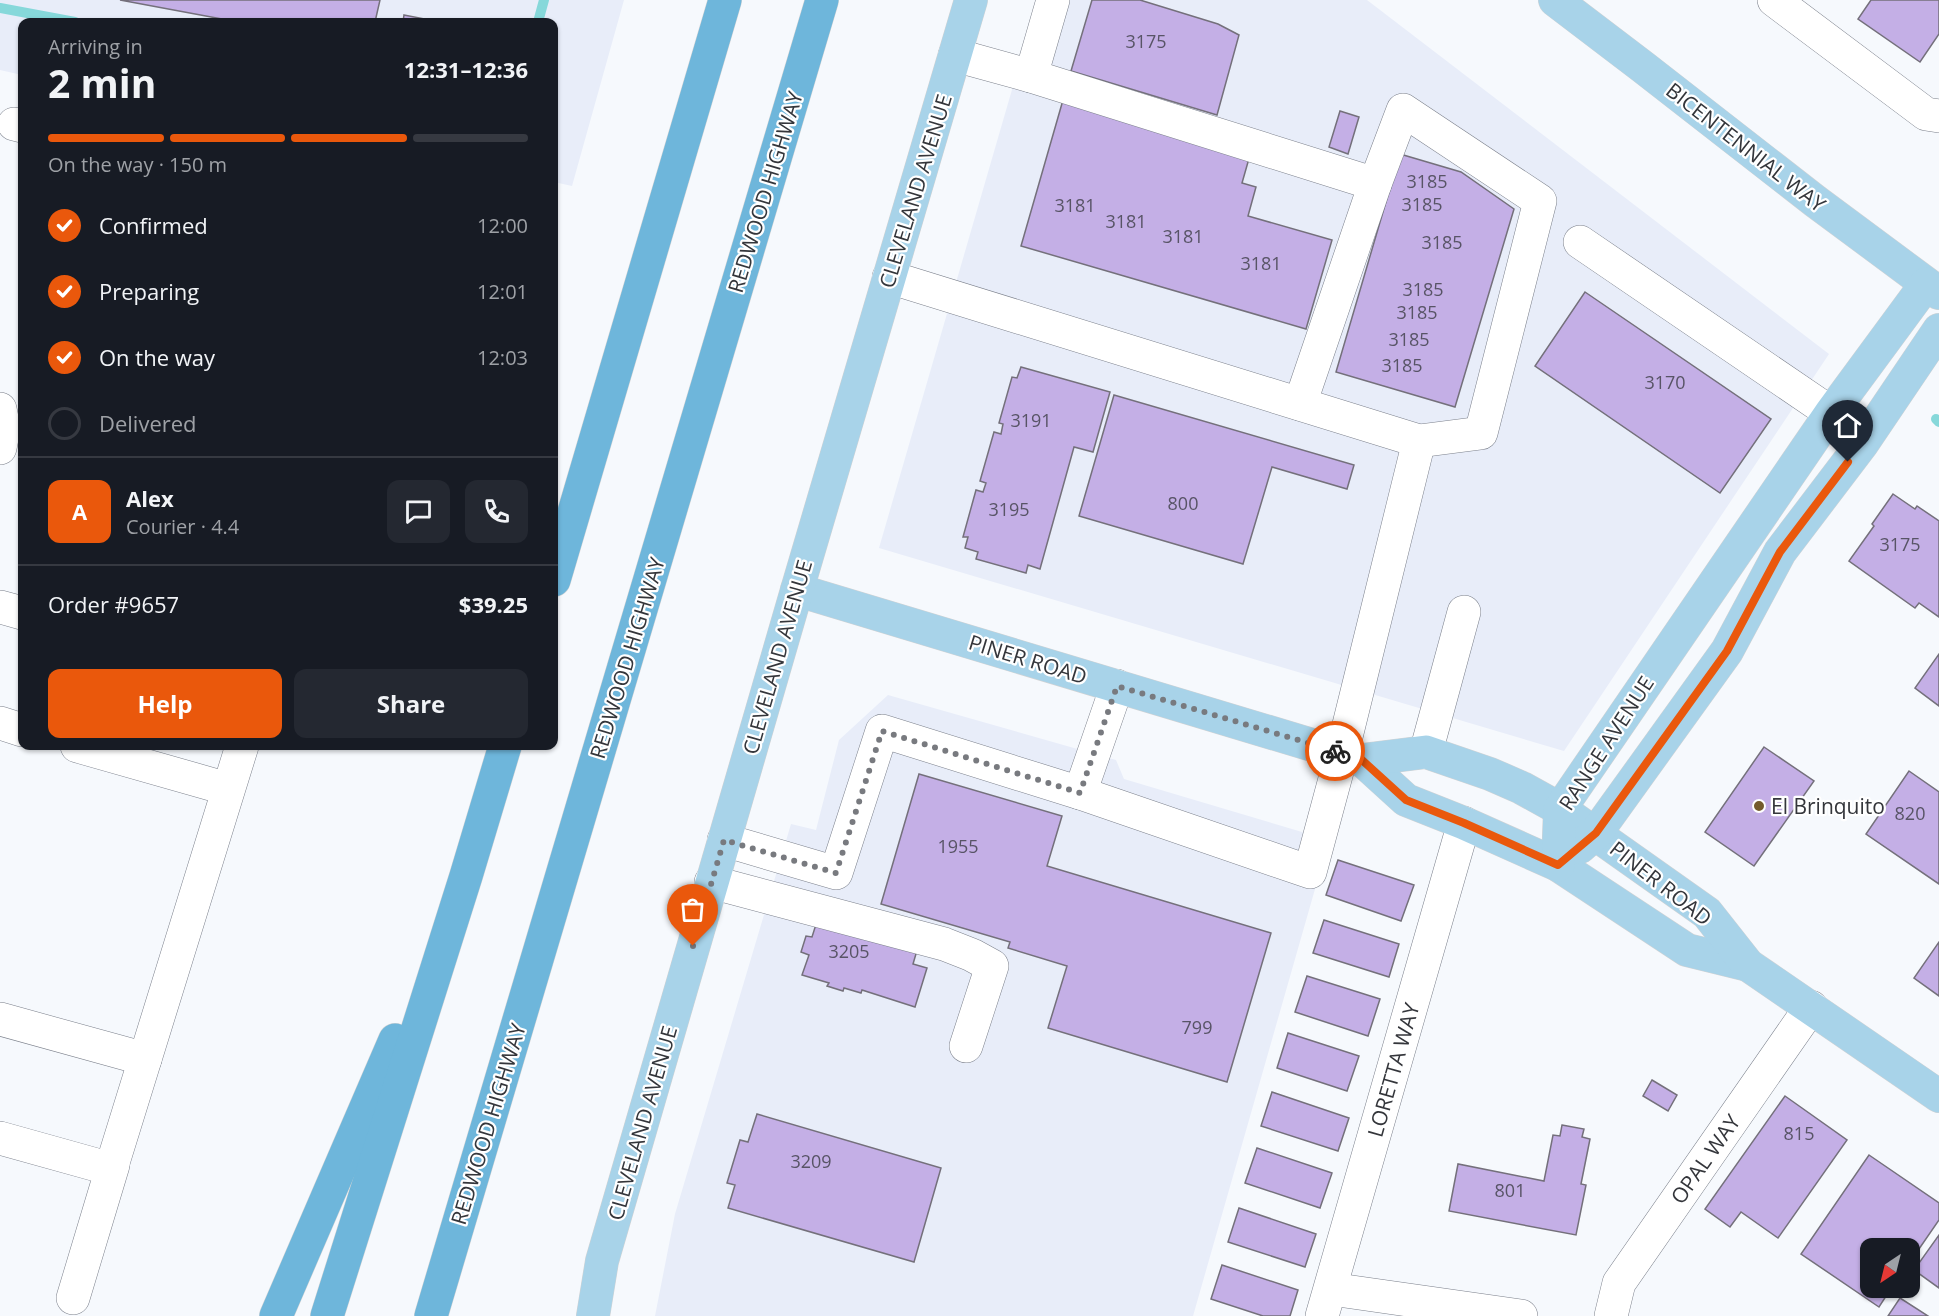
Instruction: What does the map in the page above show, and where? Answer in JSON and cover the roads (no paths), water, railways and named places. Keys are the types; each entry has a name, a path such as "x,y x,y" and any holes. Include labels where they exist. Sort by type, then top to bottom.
{"highway":[{"path":"558,566 725,0"},
{"name":"REDWOOD HIGHWAY","path":"431,1316 822,0"},
{"path":"327,1316 504,750"},
{"path":"276,1316 466,876"}],"main road":[{"name":"CLEVELAND AVENUE","path":"593,1316 602,1261 711,882 972,0"},
{"name":"BICENTENNIAL WAY","path":"1555,0 1815,201 1935,282"},
{"name":"RANGE AVENUE","path":"1558,865 1560,808 1831,413 1935,282"},
{"name":"RANGE AVENUE","path":"1558,865 1596,833 1727,651 1780,552 1862,444 1939,330"},
{"name":"PINER ROAD","path":"797,590 1352,756 1426,752 1490,774 1522,788 1560,808 1707,913 1748,965 1939,1096"},
{"name":"PINER ROAD","path":"1352,756 1406,800 1558,865 1687,950 1748,965"}],"street":[{"path":"1031,76 1053,0"},
{"path":"1774,0 1926,114 1939,116"},
{"path":"955,55 1031,76 1376,184"},
{"path":"889,277 1419,441 1480,433 1540,201 1403,110 1300,404"},
{"path":"1580,242 1831,413"},
{"path":"0,409 4,428 0,448"},
{"path":"724,840 836,873 882,731 1080,793 1310,872 1352,756 1419,441"},
{"path":"0,607 18,612"},
{"path":"1426,752 1464,612"},
{"path":"1080,793 1117,686"},
{"path":"0,723 18,729"},
{"path":"91,750 228,789"},
{"path":"73,1298 241,750"},
{"name":"LORETTA WAY","path":"1327,1302 1464,823"},
{"path":"711,882 944,944 992,966 966,1046"},
{"name":"OPAL WAY","path":"1611,1316 1619,1283 1810,1007"},
{"path":"0,1019 145,1059"},
{"path":"0,1138 111,1168 113,1165"},
{"path":"1327,1302 1521,1316"}],"waterway":[{"path":"539,18 544,0"},
{"path":"0,8 54,18"},
{"path":"1936,419 1939,422"}],"place":[{"name":"El Brinquito","path":"1759,806"}]}
